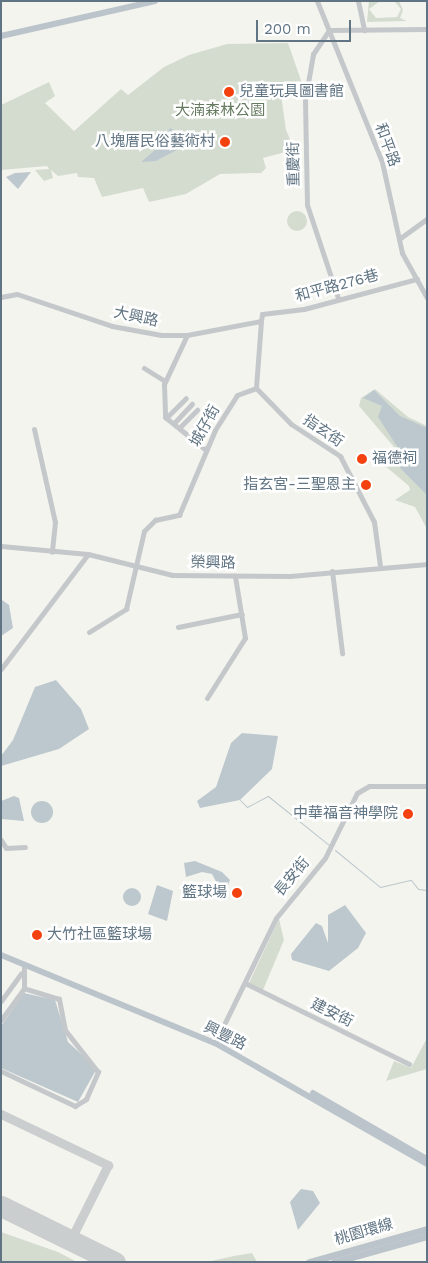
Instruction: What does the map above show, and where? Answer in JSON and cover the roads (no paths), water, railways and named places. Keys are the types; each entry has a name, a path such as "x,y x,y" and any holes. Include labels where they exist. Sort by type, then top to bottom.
{"highway":[{"name":"桃園環線","path":"309,1262 427,1229"},
{"name":"桃園環線","path":"334,1262 427,1236"}],"main road":[{"path":"1,36 155,1"},
{"name":"興豐路","path":"1,950 216,1042 427,1159"},
{"name":"興豐路","path":"1,955 216,1042 427,1164"}],"street":[{"name":"和平路","path":"317,1 382,162 399,239 427,298"},
{"path":"358,1 364,30"},
{"path":"329,30 427,29"},
{"name":"重慶街","path":"329,30 313,54 306,80 307,205 338,298"},
{"path":"399,239 427,219"},
{"name":"和平路276巷","path":"261,321 262,314 304,309 338,298 417,279"},
{"name":"大興路","path":"1,297 17,294 112,326 187,335 261,321"},
{"path":"256,388 261,321"},
{"path":"166,418 164,381 187,335"},
{"path":"144,368 164,381"},
{"name":"城仔街","path":"136,566 144,531 155,520 179,515 188,489 206,450 237,396 256,388"},
{"name":"指玄街","path":"256,388 290,424 340,456 374,522 380,566"},
{"path":"166,418 186,398"},
{"path":"175,422 192,404"},
{"path":"181,426 197,410"},
{"path":"166,418 181,426 206,450"},
{"path":"34,429 54,522 52,552"},
{"name":"榮興路","path":"1,546 88,554 172,575 235,576 427,564"},
{"path":"1,669 88,554"},
{"path":"89,632 126,609 136,566"},
{"path":"332,571 342,653"},
{"path":"207,698 243,644 242,614 235,576"},
{"path":"178,626 242,614"},
{"name":"長安街","path":"216,1042 276,918 325,858 357,793 369,786 427,786"},
{"path":"1,840 6,848 25,847"},
{"path":"1,1001 21,973 24,964"},
{"path":"1,1020 24,988 21,973"},
{"name":"建安街","path":"246,983 409,1064"},
{"path":"1,1071 75,1106 86,1099 98,1072 65,1030 59,999 24,988"}],"waterway":[{"path":"240,800 247,807 268,796 329,845"},
{"path":"335,850 380,887 411,880 418,889 427,890"}],"place":[{"name":"兒童玩具圖書館","path":"229,92"},
{"name":"八塊厝民俗藝術村","path":"225,142"},
{"name":"福德祠","path":"362,459"},
{"name":"指玄宮-三聖恩主","path":"366,485"},
{"name":"中華福音神學院","path":"408,814"},
{"name":"籃球場","path":"237,893"},
{"name":"大竹社區籃球場","path":"37,935"}],"park label":[{"name":"大湳森林公園","path":"220,111"}]}
